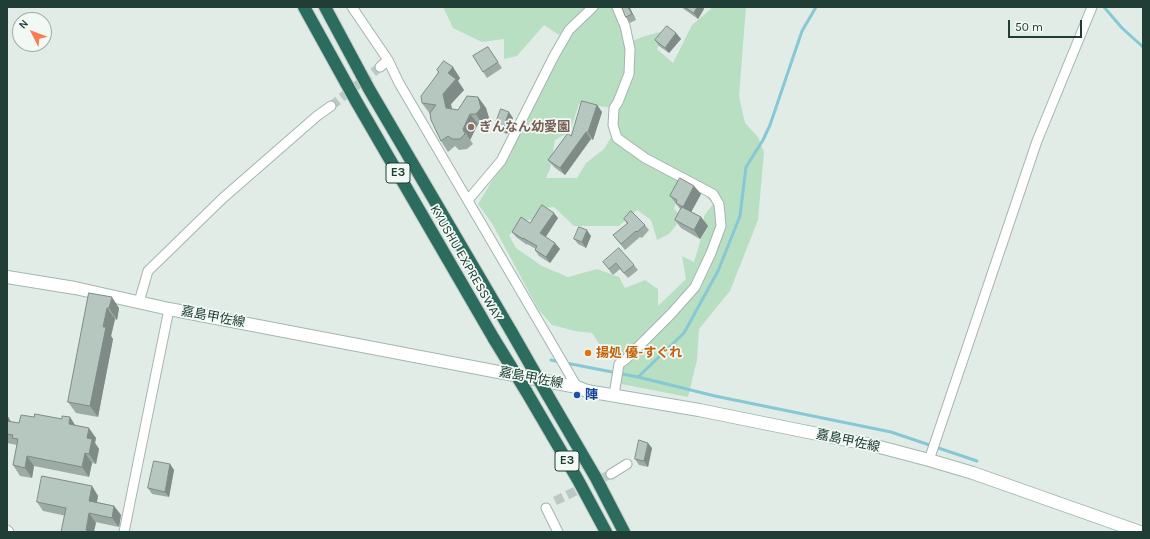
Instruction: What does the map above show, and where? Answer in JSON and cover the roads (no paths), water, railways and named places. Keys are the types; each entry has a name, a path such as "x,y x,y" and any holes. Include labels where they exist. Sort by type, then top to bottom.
{"highway":[{"name":"KYUSHU EXPRESSWAY","path":"304,7 356,101 578,480 606,532"},
{"name":"KYUSHU EXPRESSWAY","path":"325,7 369,90 596,478 624,532"}],"main road":[{"name":"嘉島甲佐線","path":"7,277 75,288 169,309 577,386 587,391 614,390 699,410 931,456 973,473 1140,532"}],"street":[{"path":"352,7 388,60 399,82 577,386"},
{"path":"468,200 501,161 554,56 569,30 593,7"},
{"path":"614,390 619,364 626,359 671,314 695,287 712,253 721,226 719,204 713,194 645,158 617,138 613,124 614,108 618,102 629,74 630,49 625,26 617,7"},
{"path":"931,456 1037,141 1092,7"},
{"path":"380,67 388,60"},
{"path":"139,302 148,271 223,198 331,106"},
{"path":"124,532 169,309"},
{"path":"611,474 627,464"},
{"path":"546,508 558,532"}],"waterway":[{"path":"566,363 638,377 684,333 718,271 740,216 746,167 763,140 770,125 802,31 816,7"},
{"path":"1104,7 1122,28 1143,47"},
{"path":"551,360 560,362"},
{"path":"638,377 715,396 891,432 977,461"}],"tunnel":[{"path":"331,106 380,67"},
{"path":"555,501 611,474"}],"place":[{"name":"ぎんなん幼愛園","path":"471,127"},
{"name":"揚処 優-すぐれ","path":"588,353"},
{"name":"陣","path":"577,395"}]}
